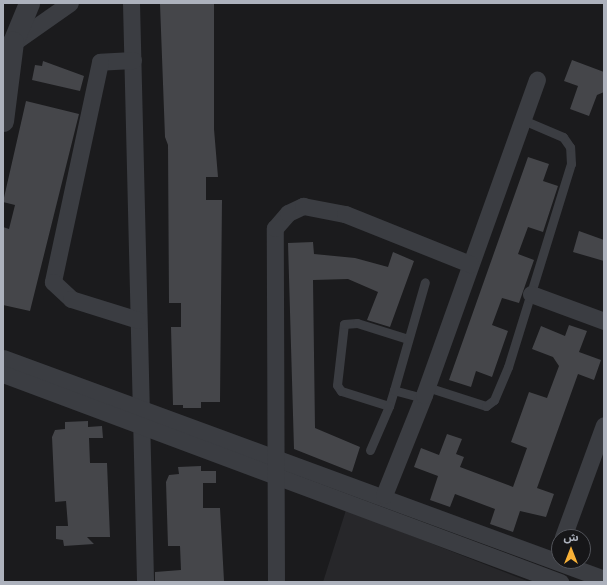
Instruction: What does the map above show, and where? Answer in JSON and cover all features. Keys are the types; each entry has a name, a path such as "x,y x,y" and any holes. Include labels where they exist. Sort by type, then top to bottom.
{"street":[{"path":"3,69 8,48 29,3"},
{"path":"8,48 70,3"},
{"path":"131,3 140,426 145,582"},
{"path":"3,121 8,48"},
{"path":"133,60 100,62 53,282 71,299 138,320"},
{"path":"384,495 425,392 537,80"},
{"path":"276,582 278,477 275,228 288,213 303,206 345,214 470,264"},
{"path":"531,294 604,320"},
{"path":"3,358 277,458 551,553"},
{"path":"3,374 554,580 555,569"},
{"path":"567,529 604,425"},
{"path":"574,569 583,577 604,579 602,582"}],"lane":[{"path":"394,390 425,392 486,406 494,400 531,294 571,164 570,147 563,137 523,120"},
{"path":"370,450 389,406 425,282"},
{"path":"389,406 341,391 337,385 344,324 357,323 408,339"}],"shaded area":[{"path":"346,510 530,582 323,582"}],"building":[{"path":"214,3 214,129 218,177 206,177 206,200 222,200 220,402 201,402 201,408 183,408 183,405 173,405 171,327 181,327 181,303 169,303 168,145 165,137 160,4"},
{"path":"572,60 604,72 604,92 597,95 589,116 570,109 578,86 564,81"},
{"path":"43,61 84,76 80,91 32,80 35,65 42,66"},
{"path":"26,101 79,114 30,311 3,305 3,227 9,229 15,205 3,202"},
{"path":"528,157 549,164 543,181 558,186 543,232 528,227 518,254 534,260 519,303 502,298 492,325 508,331 492,377 476,371 471,387 449,380"},
{"path":"579,231 604,240 604,261 573,252"},
{"path":"313,242 314,254 355,258 388,267 393,252 414,261 390,327 367,320 378,292 348,279 313,280 315,428 360,447 352,472 294,449 288,243"},
{"path":"569,325 587,331 579,352 601,360 594,380 578,374 537,488 554,494 546,517 520,511 513,532 490,524 495,509 455,494 450,507 430,500 438,476 414,467 421,448 439,455 447,434 462,439 456,454 464,457 460,467 513,487 527,448 511,442 529,392 547,398 559,366 553,357 532,349 541,326 565,336"},
{"path":"88,421 88,427 102,426 103,438 89,438 90,463 107,463 110,537 87,537 94,544 64,546 63,540 56,539 56,526 68,526 66,501 55,502 52,437 55,430 65,429 65,422"},
{"path":"201,466 201,471 216,471 216,483 203,483 203,508 220,508 224,581 155,582 155,572 181,570 180,546 168,546 166,482 169,475 179,474 178,467"}]}
